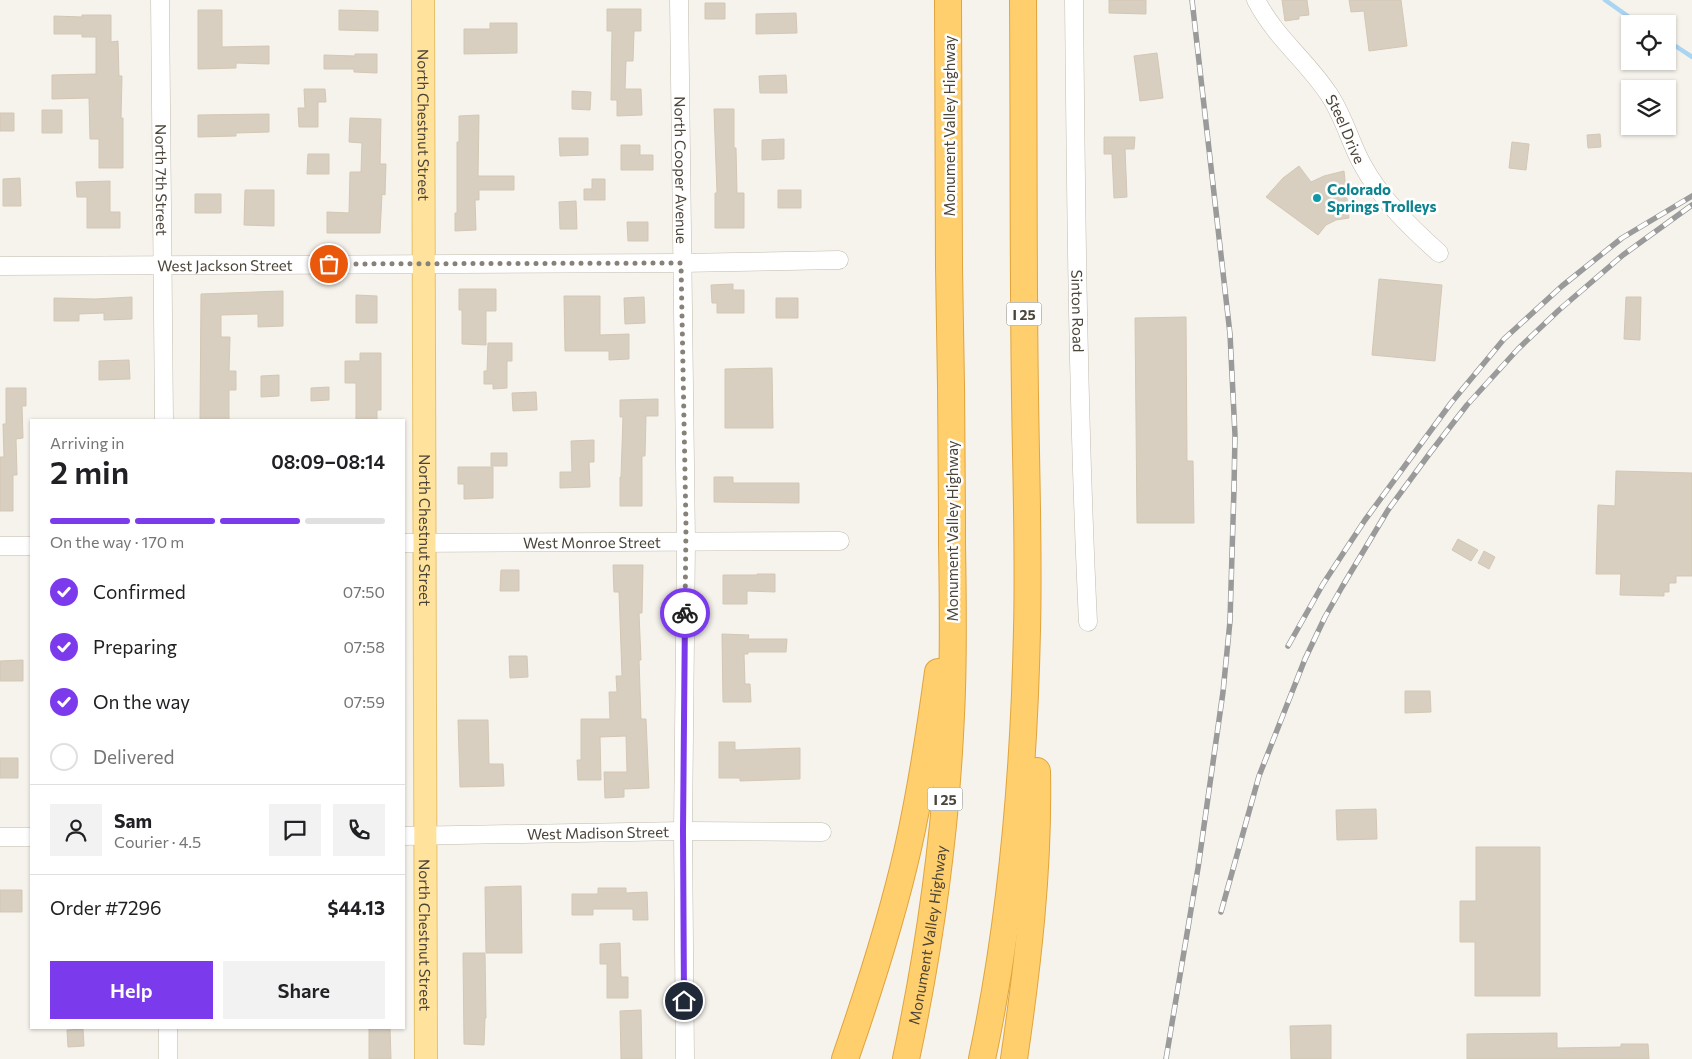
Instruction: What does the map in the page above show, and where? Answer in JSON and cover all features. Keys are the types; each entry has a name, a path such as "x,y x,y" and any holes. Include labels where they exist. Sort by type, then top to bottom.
{"highway":[{"name":"Monument Valley Highway","path":"906,1059 921,988 934,904 948,766 953,667 948,0"},
{"name":"I 25","path":"982,1059 1006,929 1017,832 1024,731 1028,627 1024,358 1023,0"},
{"path":"845,1059 890,919 908,848 921,784 935,697 944,629 952,537"},
{"path":"1014,1059 1025,985 1033,910 1037,820 1036,742 1028,627"}],"main road":[{"name":"North Chestnut Street","path":"423,0 426,264 414,544 414,836 426,1059"}],"street":[{"name":"North 7th Street","path":"160,0 164,419"},
{"name":"North Cooper Avenue","path":"679,0 686,542 683,831 685,1059"},
{"name":"Sinton Road","path":"1074,0 1076,287 1081,470 1088,622"},
{"name":"Steel Drive","path":"1256,0 1264,15 1290,49 1315,75 1330,95 1362,165 1382,195 1439,253"},
{"name":"West Jackson Street","path":"0,266 681,263 839,260"},
{"name":"West Monroe Street","path":"414,544 840,541"},
{"path":"0,546 30,546"},
{"name":"West Madison Street","path":"414,836 683,831 822,832"},
{"path":"0,837 30,837"},
{"path":"168,1029 168,1059"}],"building":[{"path":"1109,0 1146,0 1146,14 1109,13"},
{"path":"1282,0 1307,0 1309,15 1285,21"},
{"path":"1349,0 1401,0 1407,46 1369,51 1364,11 1351,12"},
{"path":"705,3 725,3 725,19 705,19"},
{"path":"607,9 641,9 641,31 634,31 633,61 626,61 625,89 641,89 642,115 617,116 617,100 611,100 612,31 607,31"},
{"path":"198,10 222,10 222,47 269,46 269,64 236,63 236,68 198,69"},
{"path":"339,10 378,11 378,31 339,30"},
{"path":"796,13 797,33 756,34 756,14"},
{"path":"82,15 111,15 111,42 118,41 119,76 122,76 123,168 99,168 99,139 90,139 89,98 52,99 52,75 96,74 96,37 82,37 82,34 54,34 54,16 82,17"},
{"path":"490,23 517,23 517,53 464,54 464,29 490,29"},
{"path":"1157,53 1163,98 1140,101 1134,56"},
{"path":"355,54 377,54 377,73 354,72 354,69 324,69 324,55 355,56"},
{"path":"786,75 787,93 760,93 759,76"},
{"path":"304,89 325,89 326,102 318,102 318,127 299,127 298,108 305,108"},
{"path":"572,91 591,92 590,110 572,109"},
{"path":"714,109 734,109 737,193 744,193 744,228 715,228 715,193 717,193"},
{"path":"42,110 62,110 62,133 42,133"},
{"path":"0,113 14,113 14,131 0,131"},
{"path":"269,114 269,132 236,133 236,136 198,137 198,115"},
{"path":"479,115 478,176 514,176 514,190 479,190 479,200 475,200 476,230 455,231 459,116"},
{"path":"350,118 381,119 380,164 386,164 385,195 382,194 380,233 327,233 327,212 349,213 350,172 361,172 362,143 349,142"},
{"path":"1600,134 1601,147 1588,148 1587,135"},
{"path":"1104,137 1135,137 1134,149 1125,149 1127,197 1114,198 1112,154 1104,154"},
{"path":"559,138 588,138 588,155 560,156"},
{"path":"784,139 784,159 762,160 762,140"},
{"path":"1512,142 1529,144 1526,170 1509,168"},
{"path":"621,145 640,145 640,155 653,155 653,170 621,170"},
{"path":"308,154 329,154 329,174 307,174"},
{"path":"1299,166 1311,182 1324,176 1344,171 1349,218 1336,220 1326,225 1318,235 1266,197 1283,178"},
{"path":"20,178 21,206 3,206 3,179"},
{"path":"592,179 605,179 605,200 584,200 584,189 592,189"},
{"path":"110,181 110,212 120,212 120,228 87,228 87,197 77,197 76,182"},
{"path":"245,190 274,190 274,226 244,225"},
{"path":"778,190 801,190 801,208 778,208"},
{"path":"195,194 221,194 221,213 195,213"},
{"path":"576,201 577,229 560,229 559,202"},
{"path":"627,222 648,222 648,241 628,241"},
{"path":"1379,279 1442,285 1435,361 1372,355"},
{"path":"733,284 733,290 744,290 744,313 717,313 717,303 712,303 711,285"},
{"path":"459,289 496,289 496,311 486,311 486,345 462,344 462,310 459,310"},
{"path":"283,291 283,326 258,327 258,314 221,315 221,337 230,337 229,371 236,371 236,390 229,390 229,419 200,419 201,294"},
{"path":"356,295 377,296 377,323 356,323"},
{"path":"564,296 600,296 600,335 629,334 629,359 609,360 609,351 565,351"},
{"path":"132,297 132,319 104,320 104,313 79,314 79,321 54,321 54,298 95,299"},
{"path":"644,297 645,323 625,324 624,298"},
{"path":"1626,297 1641,297 1640,340 1624,339"},
{"path":"776,298 798,298 798,318 776,318"},
{"path":"1186,317 1187,461 1193,461 1194,523 1137,523 1135,318"},
{"path":"488,343 512,343 512,361 507,361 507,388 493,389 493,384 484,384 484,371 487,371"},
{"path":"360,353 381,353 381,410 377,410 377,419 356,419 356,383 345,383 345,361 360,361"},
{"path":"129,360 130,379 99,380 99,361"},
{"path":"772,368 773,428 725,428 725,369"},
{"path":"279,375 279,396 261,397 261,376"},
{"path":"329,387 329,400 311,401 311,388"},
{"path":"6,388 26,388 26,406 22,406 23,438 16,439 17,475 13,475 13,511 0,511 0,457 4,457 3,424 6,424"},
{"path":"536,392 537,410 513,411 512,393"},
{"path":"658,399 658,416 646,416 645,456 642,456 642,506 620,506 623,417 620,417 620,400"},
{"path":"594,440 594,462 589,462 590,487 560,488 560,472 572,472 571,441"},
{"path":"491,453 507,453 507,466 491,466"},
{"path":"458,467 493,467 493,498 464,499 464,484 458,484"},
{"path":"1616,471 1692,473 1692,576 1676,576 1676,583 1669,583 1669,592 1664,592 1664,596 1620,595 1621,574 1596,574 1598,505 1615,506"},
{"path":"714,477 733,477 733,483 799,483 799,503 714,502"},
{"path":"1458,539 1478,550 1471,561 1452,550"},
{"path":"1484,551 1495,557 1489,569 1478,563"},
{"path":"613,565 643,565 642,613 639,613 641,660 639,660 641,719 646,719 649,788 624,789 624,797 605,798 604,772 627,772 626,736 600,737 601,780 578,780 577,760 581,760 581,719 610,719 609,692 617,692 616,676 622,676 619,592 614,592"},
{"path":"501,570 519,570 519,591 500,591"},
{"path":"775,574 775,592 747,591 747,604 723,604 723,575"},
{"path":"722,634 749,635 748,639 787,639 786,652 748,652 748,654 744,654 745,684 750,684 751,702 723,702"},
{"path":"509,656 527,656 528,677 510,678"},
{"path":"23,660 23,681 0,681 0,661"},
{"path":"1405,691 1430,691 1431,712 1405,713"},
{"path":"458,720 488,720 489,764 503,764 504,786 460,787"},
{"path":"719,742 735,742 735,750 800,748 800,779 740,781 740,778 719,778"},
{"path":"0,758 18,758 18,778 0,778"},
{"path":"1376,809 1377,839 1337,840 1336,810"},
{"path":"1476,847 1540,847 1540,996 1475,996 1475,942 1460,942 1460,901 1476,901"},
{"path":"521,886 522,953 486,953 485,887"},
{"path":"598,888 626,888 626,893 647,892 648,920 633,920 633,909 593,909 593,915 572,915 572,894 598,894"},
{"path":"0,890 22,890 22,912 0,912"},
{"path":"620,943 621,977 628,977 628,998 607,998 607,964 600,964 600,944"},
{"path":"463,953 485,953 486,1018 484,1045 464,1044"},
{"path":"641,1010 642,1059 621,1059 620,1011"},
{"path":"1331,1025 1331,1059 1291,1059 1290,1026"},
{"path":"83,1029 84,1046 68,1047 67,1030"},
{"path":"369,1029 390,1029 391,1059 369,1059"},
{"path":"1557,1033 1557,1048 1621,1047 1621,1044 1648,1044 1649,1059 1467,1059 1467,1034"}],"waterway":[{"path":"1605,0 1626,15"},
{"path":"1676,46 1692,57"}],"railway":[{"path":"1166,1059 1198,868 1223,692 1230,621 1234,488 1235,435 1230,334 1192,0"},
{"path":"1288,646 1323,584 1365,520 1451,403 1504,339 1562,286 1622,238 1692,196"},
{"path":"1221,912 1259,776 1305,659 1325,617 1388,510 1467,405 1518,349 1559,310 1623,255 1692,205"}],"way so far":[{"path":"329,264 681,263 686,526 685,613"}],"place":[{"name":"Colorado Springs Trolleys","path":"1317,198"}],"route":[{"path":"684,1001 685,613"}]}
